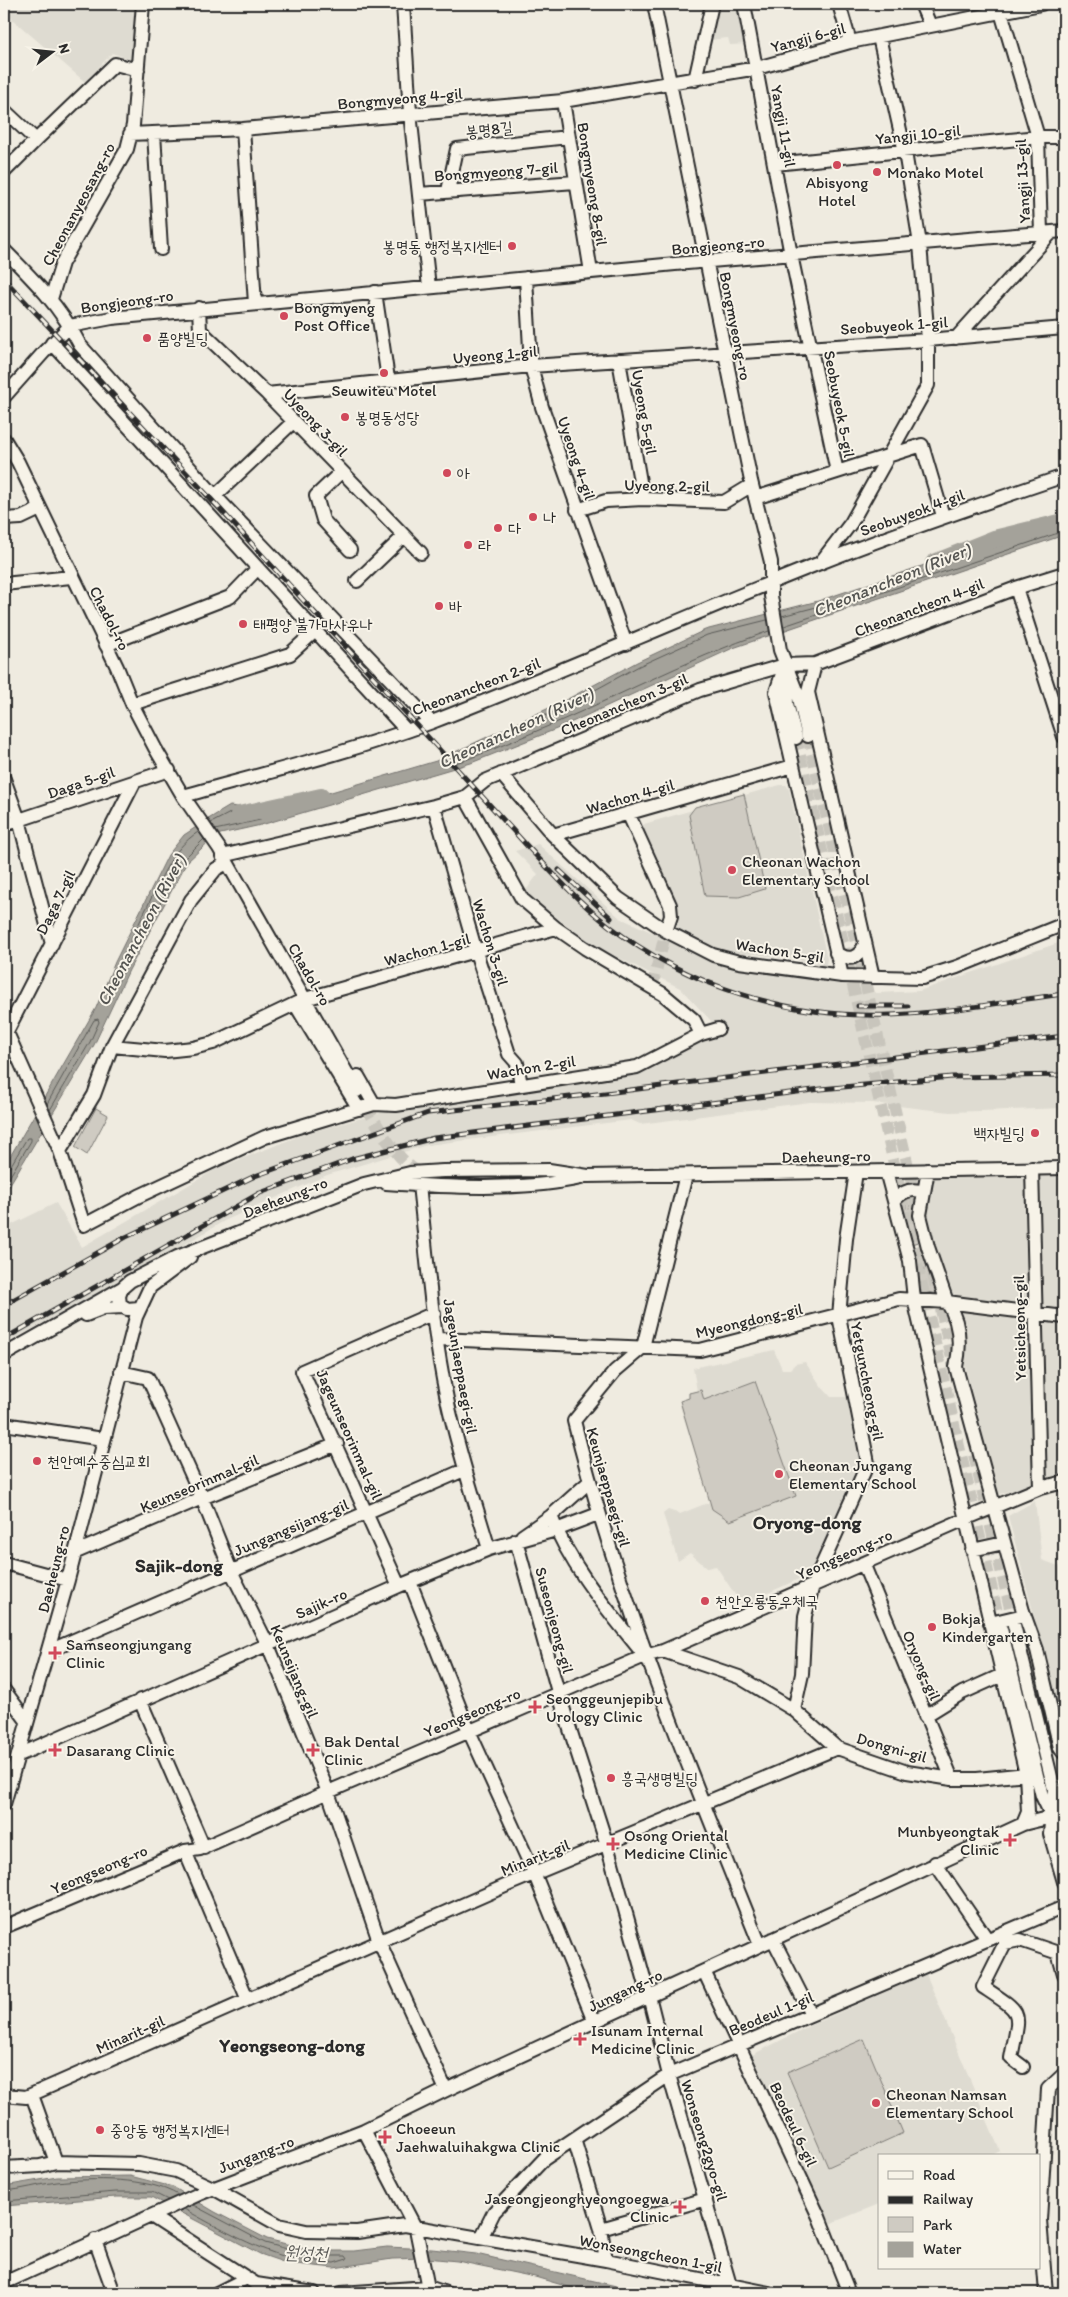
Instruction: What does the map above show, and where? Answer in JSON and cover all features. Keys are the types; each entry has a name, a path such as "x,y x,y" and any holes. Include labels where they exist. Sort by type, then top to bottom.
{"street":[{"name":"Cheonanyeosang-ro","path":"51,299 62,263 127,149 138,70 143,4"},
{"name":"Bongmyeong 7-gil","path":"403,4 410,113 429,287"},
{"name":"Bongmyeong-ro","path":"654,4 752,485 771,562 771,596 780,650 799,698 802,737"},
{"path":"695,80 712,4"},
{"name":"Yangji 11-gil","path":"744,4 791,255"},
{"path":"839,4 850,42"},
{"path":"921,4 930,25"},
{"name":"Yangji 6-gil","path":"671,85 757,68 850,42 1041,4"},
{"name":"Yangji 13-gil","path":"1001,12 1038,137 1052,232"},
{"path":"821,562 851,523 928,385 928,340 920,244 905,152 879,37"},
{"path":"4,172 115,64 138,70"},
{"name":"Bongmyeong 4-gil","path":"130,134 243,129 563,101 671,85"},
{"name":"Bongmyeong 8-gil","path":"563,101 591,272"},
{"path":"4,110 36,140"},
{"path":"243,129 255,303"},
{"path":"154,133 161,248"},
{"name":"봉명8길","path":"448,191 457,149 568,137"},
{"name":"Yangji 10-gil","path":"775,164 1038,137 1064,137"},
{"name":"Bongmyeong 7-gil","path":"419,194 575,182"},
{"path":"956,338 1052,232"},
{"name":"Bongjeong-ro","path":"4,397 52,343 70,326 112,318 199,308 591,272 1052,232"},
{"path":"4,250 51,299 70,326 80,345 215,496 431,722"},
{"name":"Seobuyeok 5-gil","path":"791,255 837,472"},
{"name":"Uyeong 4-gil","path":"526,278 530,366 542,407 626,644"},
{"path":"375,292 388,379"},
{"name":"Uyeong 3-gil","path":"199,308 200,330 268,394 421,554"},
{"name":"Seobuyeok 1-gil","path":"725,354 956,338 1064,328"},
{"path":"52,343 406,730"},
{"name":"Uyeong 1-gil","path":"268,394 388,379 530,366 725,354"},
{"name":"Uyeong 5-gil","path":"619,360 644,499"},
{"path":"215,496 293,422"},
{"name":"Chadol-ro","path":"4,439 106,645 132,704 184,796 223,856 357,1091"},
{"path":"755,498 922,445 944,516"},
{"path":"341,472 316,496 323,520 350,550"},
{"name":"Seobuyeok 4-gil","path":"772,582 944,516 1064,476"},
{"name":"Uyeong 2-gil","path":"578,510 606,501 644,499 724,502 752,485"},
{"path":"4,519 21,518 40,509"},
{"path":"357,581 404,536"},
{"path":"106,645 230,597 258,568"},
{"name":"Cheonancheon 4-gil","path":"785,665 815,664 1016,588 1064,573"},
{"path":"4,584 71,576"},
{"name":"Cheonancheon 2-gil","path":"184,796 431,722 626,644 772,582"},
{"path":"1016,588 1064,737"},
{"path":"132,704 290,654 315,630"},
{"path":"815,664 808,692 873,977"},
{"path":"785,665 776,692 842,976"},
{"name":"Cheonancheon 3-gil","path":"223,856 466,797 486,781 501,774 683,697 785,665"},
{"name":"Wachon 4-gil","path":"553,835 793,766"},
{"name":"Daga 5-gil","path":"4,825 169,770"},
{"path":"501,774 553,835"},
{"path":"4,779 19,820 52,944"},
{"name":"Daga 7-gil","path":"5,1031 52,944 135,781"},
{"path":"466,797 522,899 556,928 663,994 694,1020 701,1034"},
{"name":"Wachon 3-gil","path":"434,806 476,952 510,1054 517,1063 521,1085"},
{"path":"628,813 670,905 671,916 666,931"},
{"name":"Wachon 5-gil","path":"553,835 618,898 666,931 713,955 739,962 842,976 922,978 932,976 1064,924"},
{"path":"60,1151 94,1095 112,1046 191,900 216,869 223,856"},
{"name":"Wachon 1-gil","path":"112,1046 165,1052 213,1043 305,1000 556,928"},
{"path":"836,953 847,959 855,958 860,954 865,944"},
{"path":"305,1000 374,1104"},
{"path":"305,1000 359,1109"},
{"name":"Wachon 2-gil","path":"60,1151 84,1225 139,1196 265,1137 374,1104 396,1105 637,1067 701,1034 718,1029"},
{"path":"5,1031 60,1151"},
{"name":"Yetsicheong-gil","path":"1032,1168 1040,1488"},
{"name":"Daeheung-ro","path":"208,1246 282,1214 364,1184 410,1173 549,1170 588,1176 1064,1168"},
{"path":"928,1170 920,1215 928,1247 947,1302 952,1310 961,1345 956,1367 1023,1613 1037,1650 1060,1748 1064,1753"},
{"path":"886,1171 910,1260 914,1299 972,1550 1042,1796 1064,1848"},
{"name":"Yetguncheong-gil","path":"813,1585 868,1463 839,1316 846,1239 856,1172"},
{"path":"643,1347 686,1175"},
{"path":"440,1179 588,1176"},
{"name":"Daeheung-ro","path":"375,1182 419,1185 554,1184 588,1176"},
{"name":"Jageunjaeppaegi-gil","path":"419,1185 434,1313 447,1400 464,1470 489,1549"},
{"path":"894,1200 898,1195 909,1190 924,1192"},
{"path":"4,1361 149,1270 208,1246"},
{"path":"4,1361 91,1312 104,1308 134,1306 150,1287 208,1246"},
{"path":"124,1287 133,1284 140,1287 134,1306"},
{"name":"Daeheung-ro","path":"4,1804 49,1651 129,1340 134,1306 119,1300 124,1287"},
{"name":"Myeongdong-gil","path":"438,1339 700,1350 839,1316 899,1299 947,1302 1064,1317"},
{"name":"Jageunseorinmal-gil","path":"434,1313 302,1371 367,1512 404,1584 535,1875 595,2023"},
{"name":"Keunjaeppaegi-gil","path":"643,1347 615,1371 574,1422 598,1514 645,1656"},
{"name":"Keunsijang-gil","path":"121,1372 148,1378 202,1498 231,1571 268,1645 328,1792 379,1941 446,2090"},
{"path":"4,1424 103,1439"},
{"name":"Keunseorinmal-gil","path":"74,1553 202,1498 336,1444"},
{"name":"Jungangsijang-gil","path":"49,1651 464,1470"},
{"name":"Sajik-ro","path":"516,1540 551,1516 589,1482"},
{"name":"Yeongseong-ro","path":"4,1927 185,1851 204,1848 558,1692 645,1656 663,1651 994,1506 1040,1488 1064,1482"},
{"name":"Sajik-ro","path":"19,1754 404,1584 489,1549 556,1530 598,1514"},
{"path":"551,1516 556,1530 579,1570 645,1656 760,1945"},
{"name":"Suseonjeong-gil","path":"516,1540 558,1692 607,1845 649,1996"},
{"path":"972,1550 1004,1543"},
{"name":"Oryong-gil","path":"863,1563 952,1779"},
{"path":"4,1564 68,1580"},
{"path":"794,1710 802,1674 805,1616 813,1585"},
{"path":"993,1624 1023,1613"},
{"path":"993,1624 1002,1675 1026,1774 1028,1812 1023,1824"},
{"path":"1014,1625 1054,1789 1050,1834 1064,1882"},
{"name":"Dongni-gil","path":"663,1651 739,1676 794,1710 837,1748 907,1772 952,1779 978,1779 1026,1774"},
{"path":"925,1716 962,1693 1002,1675"},
{"path":"4,1690 27,1721"},
{"path":"140,1700 204,1848"},
{"path":"1037,1718 1055,1752 1064,1759"},
{"name":"Minarit-gil","path":"29,2096 379,1941 837,1748"},
{"path":"1051,1817 1064,1802"},
{"path":"1051,1817 1064,1808"},
{"name":"Jungang-ro","path":"153,2215 213,2188 364,2130 446,2090 595,2023 649,1996 1023,1824 1064,1814"},
{"path":"185,1851 247,1998"},
{"path":"936,1863 987,1939"},
{"name":"Beodeul 1-gil","path":"481,2238 494,2212 544,2159 669,2075 1064,1907"},
{"path":"773,1939 811,2014"},
{"path":"1023,2068 1011,2058 1018,2017 1013,2007 983,1987 1005,1943 1020,1940 1061,1954 1064,1974"},
{"name":"Beodeul 6-gil","path":"704,1971 819,2217 849,2293"},
{"name":"Wonseong2gyo-gil","path":"649,1996 669,2075 731,2289"},
{"path":"1046,2293 1040,2220 1048,2089 1064,2074"},
{"path":"4,2095 29,2096 56,2162"},
{"path":"364,2130 417,2234 427,2286"},
{"path":"574,2139 601,2229 606,2260"},
{"name":"Wonseongcheon 1-gil","path":"4,2168 40,2166 56,2162 139,2164 176,2171 213,2188 279,2225 306,2231 357,2232 405,2225 417,2234 481,2238 606,2260 731,2289 769,2293"},
{"path":"601,2229 706,2198"},
{"path":"4,2283 153,2215 254,2285"},
{"path":"95,2240 114,2293"},
{"path":"217,2293 254,2285 314,2293"},
{"path":"341,2293 427,2286 446,2293"}],"shaded area":[{"path":"4,4 137,4 132,60 112,53 85,82 4,12"},
{"path":"716,4 740,4 747,44 730,45 728,38 708,40"},
{"name":"Cheonan Wachon Elementary School","path":"780,785 786,785 789,789 827,959 825,969 820,963 754,954 733,955 707,947 672,931 642,831 644,824"},
{"path":"538,844 620,918 696,952 820,977 877,993 919,991 1064,941 1064,1108 950,1112 872,1103 810,1102 640,1124 631,1120 427,1145 327,1175 224,1221 145,1268 4,1344 4,1231 9,1226 56,1203 82,1247 216,1169 307,1133 388,1111 647,1070 707,1036 716,1026 680,988 595,946 524,893 538,874 515,851"},
{"path":"1064,1172 1064,1475 997,1495 918,1175"},
{"name":"Cheonan Jungang Elementary School","path":"774,1350 782,1369 790,1369 795,1364 805,1362 831,1397 847,1397 860,1465 814,1572 742,1605 716,1566 707,1568 690,1553 678,1561 663,1514 668,1510 680,1514 710,1502 681,1409 680,1401 689,1398 689,1393 697,1391 693,1368"},
{"path":"1035,1501 1042,1560 1064,1568 1064,1730 1008,1516"},
{"name":"Cheonan Namsan Elementary School","path":"926,1974 1000,2151 994,2154 878,2154 878,2204 829,2224 752,2055 811,2025"}],"green space":[{"path":"744,794 765,889 739,897 705,896 689,815 695,807"},
{"path":"96,1108 108,1115 87,1155 75,1147"},
{"path":"917,1192 921,1241 908,1245 899,1200"},
{"path":"926,1249 938,1293 919,1292 911,1258 918,1256 917,1251"},
{"path":"755,1381 796,1496 730,1521 712,1509 680,1401 689,1398 689,1393 701,1390 704,1400"},
{"path":"864,2039 903,2133 828,2167 787,2072"}],"water":[{"path":"1064,518 1064,535 733,648 559,728 471,763 261,825 216,835 187,862 129,970 94,1045 4,1194 4,1167 96,1008 115,962 168,855 184,835 210,818 230,806 267,811 436,761 562,702 637,662 705,630 818,601"},
{"name":"원성천","path":"130,2176 173,2187 215,2212 267,2239 313,2251 354,2251 387,2247 432,2249 476,2254 647,2293 589,2293 535,2277 457,2261 427,2258 392,2259 334,2268 286,2263 260,2254 151,2197 116,2197 4,2206 4,2186 57,2177"}],"waterway":[{"name":"Cheonancheon (River)","path":"934,563 994,539 1064,522"},
{"name":"Cheonancheon (River)","path":"239,815 321,797"}],"tunnel":[{"path":"808,736 920,1218"},
{"path":"796,738 1001,1629"},
{"path":"652,987 666,931"},
{"path":"357,1091 383,1134 406,1163 427,1176 441,1179"},
{"path":"933,1274 955,1372"},
{"path":"974,1455 1014,1625"}],"railway":[{"path":"4,279 211,499 548,868 597,916 639,947 671,965 706,981 778,1004 816,1011 853,1015 912,1014 1064,994"},
{"path":"559,870 611,918"},
{"path":"858,1006 908,1006"},
{"path":"4,1305 126,1237 255,1176 428,1113 614,1092 1064,1036"},
{"path":"4,1339 260,1193 352,1159 434,1138 821,1089 952,1077 1064,1075"}],"place":[{"name":"Abisyong Hotel","path":"837,165"},
{"name":"Monako Motel","path":"877,172"},
{"name":"봉명동 행정복지센터","path":"512,246"},
{"name":"Bongmyeng Post Office","path":"284,316"},
{"name":"품양빌딩","path":"147,338"},
{"name":"Seuwiteu Motel","path":"384,373"},
{"name":"봉명동성당","path":"345,417"},
{"name":"아","path":"447,473"},
{"name":"나","path":"533,517"},
{"name":"다","path":"498,528"},
{"name":"라","path":"468,545"},
{"name":"바","path":"439,606"},
{"name":"태평양 불가마사우나","path":"243,624"},
{"name":"Cheonan Wachon Elementary School","path":"732,870"},
{"name":"백자빌딩","path":"1035,1133"},
{"name":"천안예수중심교회","path":"37,1461"},
{"name":"Cheonan Jungang Elementary School","path":"779,1474"},
{"name":"천안오룡동우체국","path":"705,1601"},
{"name":"Bokja Kindergarten","path":"932,1627"},
{"name":"Samseongjungang Clinic","path":"55,1653"},
{"name":"Seonggeunjepibu Urology Clinic","path":"535,1707"},
{"name":"Dasarang Clinic","path":"55,1750"},
{"name":"Bak Dental Clinic","path":"313,1750"},
{"name":"흥국생명빌딩","path":"611,1778"},
{"name":"Munbyeongtak Clinic","path":"1010,1840"},
{"name":"Osong Oriental Medicine Clinic","path":"613,1844"},
{"name":"Isunam Internal Medicine Clinic","path":"580,2039"},
{"name":"Cheonan Namsan Elementary School","path":"876,2103"},
{"name":"중앙동 행정복지센터","path":"100,2130"},
{"name":"Choeeun Jaehwaluihakgwa Clinic","path":"385,2137"},
{"name":"Jaseongjeonghyeongoegwa Clinic","path":"680,2207"}],"district":[{"name":"Oryong-dong","path":"807,1522"},
{"name":"Sajik-dong","path":"179,1565"},
{"name":"Yeongseong-dong","path":"292,2045"}]}
